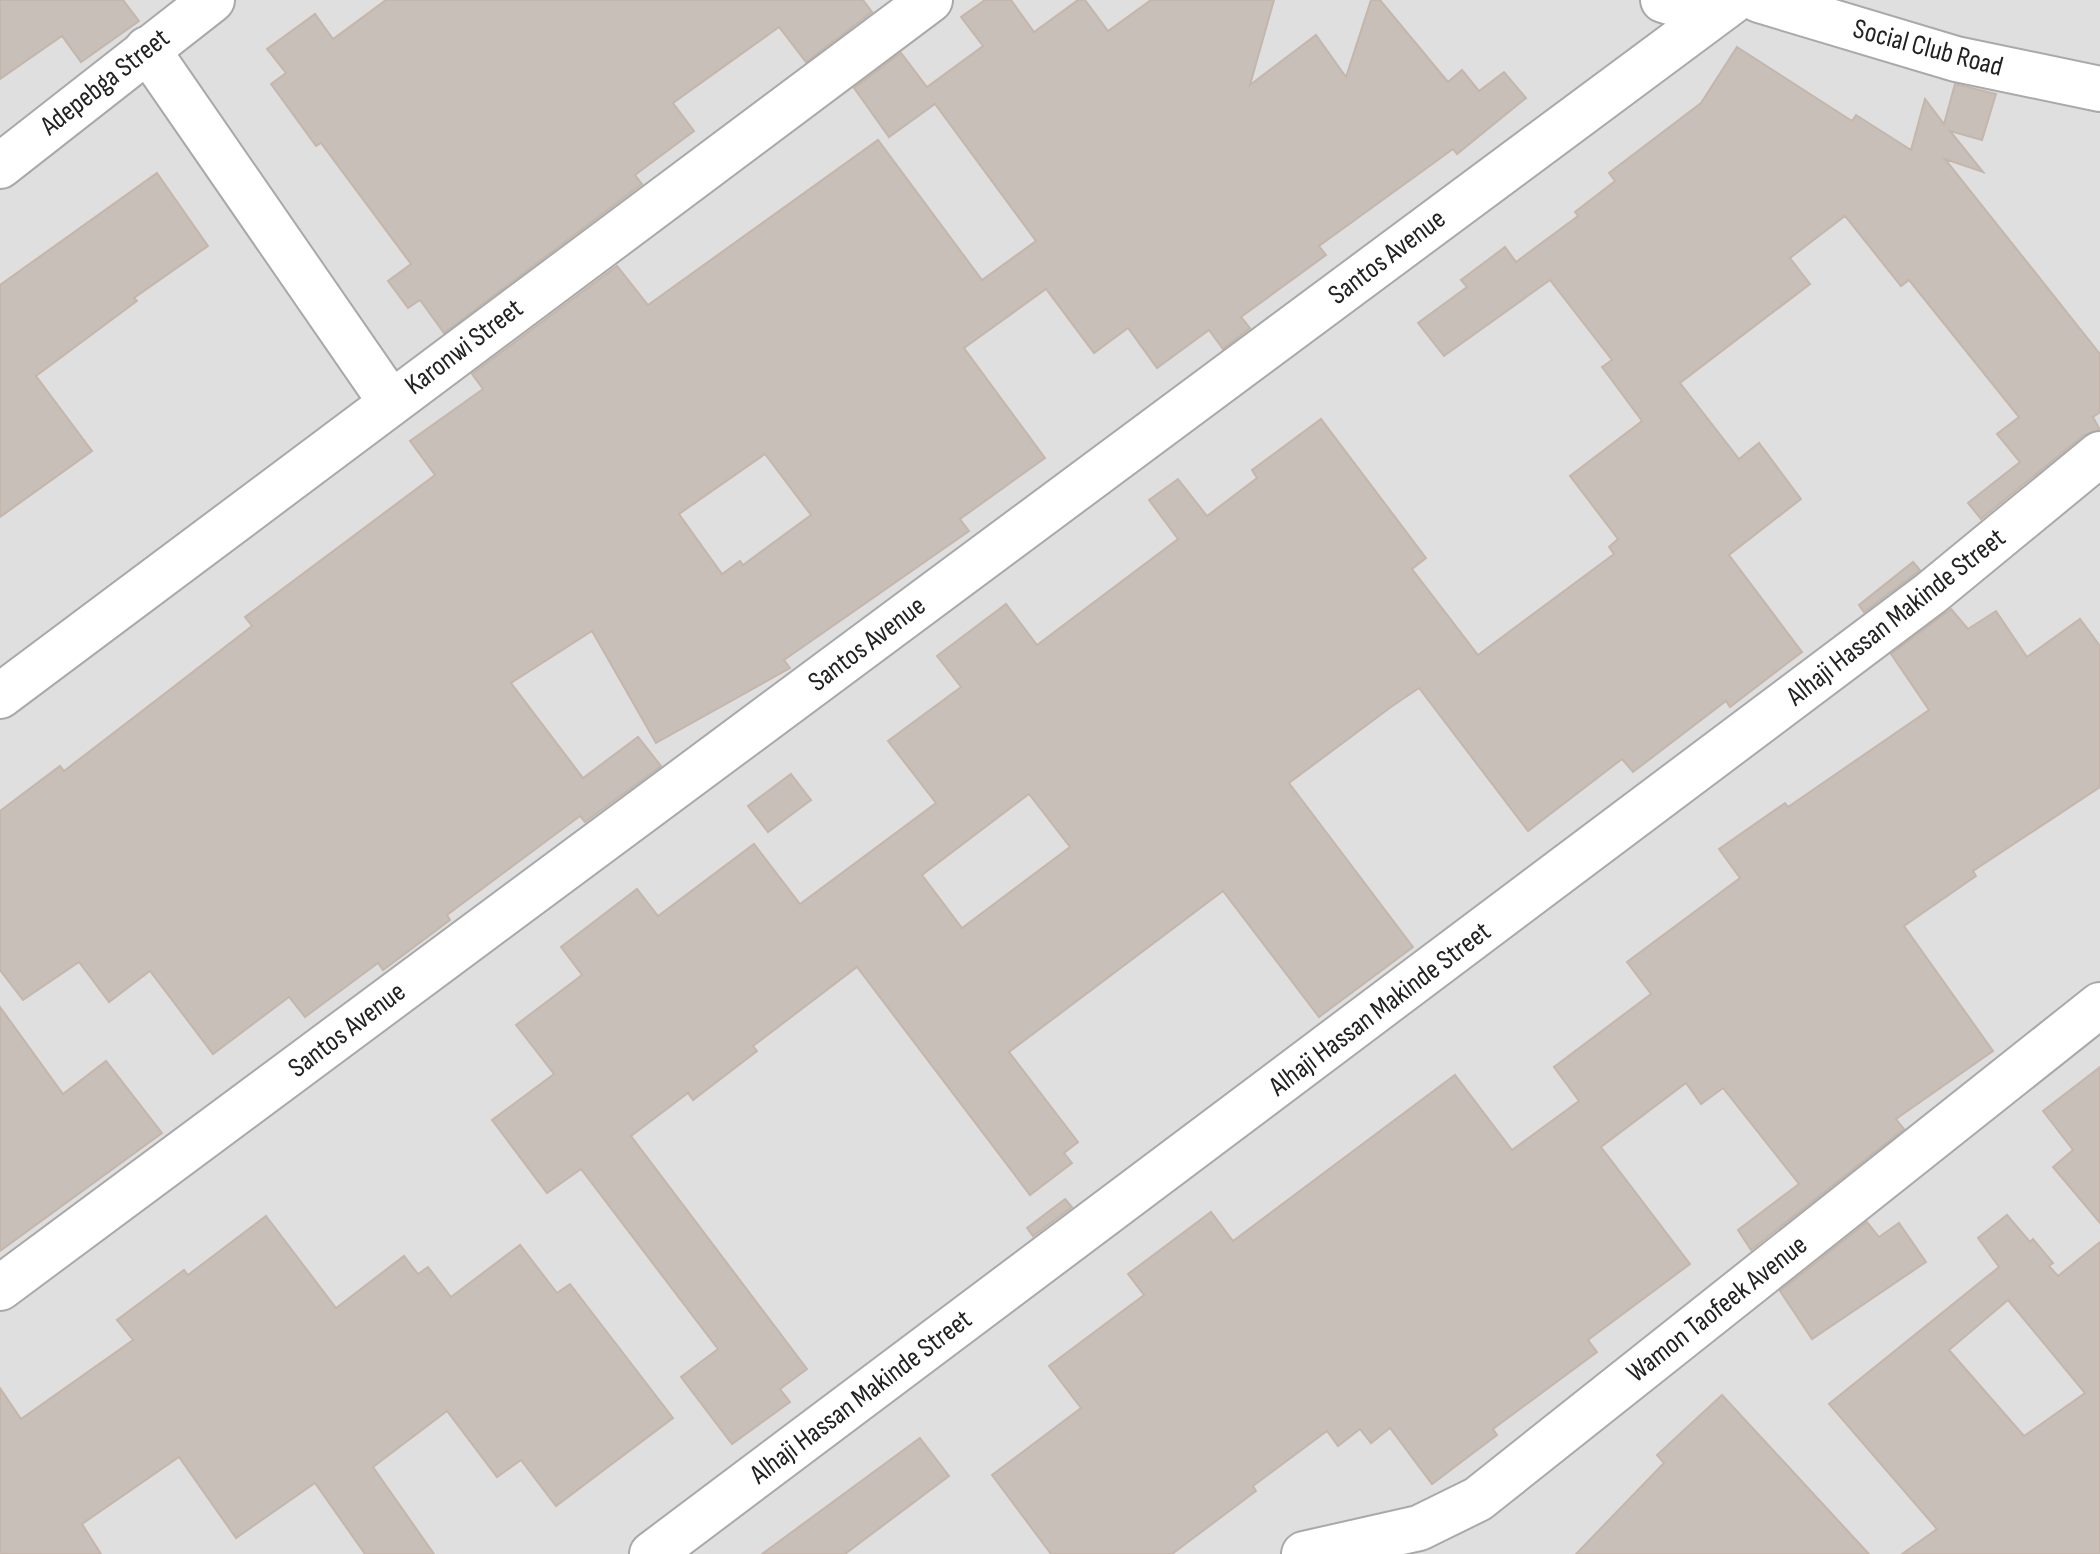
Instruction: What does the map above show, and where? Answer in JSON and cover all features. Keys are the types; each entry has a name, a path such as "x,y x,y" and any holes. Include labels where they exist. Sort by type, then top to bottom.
{"street":[{"name":"Adepebga Street","path":"0,166 212,0"},
{"name":"Karonwi Street","path":"0,696 390,401 930,0"},
{"path":"1663,0 1723,8"},
{"name":"Social Club Road","path":"1759,0 1956,59 2100,89"},
{"name":"Santos Avenue","path":"0,1288 1723,8"},
{"path":"147,49 390,401"},
{"name":"Alhaji Hassan Makinde Street","path":"652,1554 1843,660 2100,454"},
{"name":"Wamon Taofeek Avenue","path":"1304,1554 1419,1528 1478,1499 2100,1005"}],"shaded area":[{"path":"0,0 2100,0 2100,1554 0,1554"}],"building":[{"path":"0,0 123,0 139,21 81,62 62,36 0,79"},
{"path":"386,0 863,0 872,12 806,62 779,27 673,103 694,131 635,175 642,184 444,333 420,300 408,308 388,281 411,264 321,143 316,146 271,84 286,73 267,49 315,14 333,39"},
{"path":"985,0 1011,0 1034,32 1078,0 1085,0 1108,31 1151,0 1274,0 1250,85 1316,35 1346,77 1371,0 1380,0 1448,82 1462,70 1479,91 1504,72 1526,98 1457,154 1453,149 1319,246 1326,255 1241,317 1250,328 1223,349 1209,330 1157,368 1128,328 1094,353 1046,289 964,348 1045,458 960,519 969,531 784,660 790,668 656,743 592,631 511,683 583,778 638,737 661,766 585,822 580,816 447,915 450,920 383,970 378,963 305,1017 289,997 213,1054 150,971 109,1002 79,962 23,1000 0,970 0,811 60,766 64,771 172,688 252,626 245,617 435,475 410,441 483,389 472,374 617,266 648,305 878,140 982,280 1036,241 935,104 889,137 854,88 901,53 927,87 983,46 961,17","holes":["765,454 811,515 743,565 740,561 722,574 679,514"]},
{"path":"1737,47 1852,121 1856,115 1911,150 1925,99 1944,124 1955,84 1996,94 1982,140 1950,131 1983,172 1945,159 2100,354 2100,412 2093,417 2100,430 2084,435 1981,519 1968,503 2020,462 1997,434 2019,417 1909,280 1901,286 1845,216 1790,258 1810,284 1680,383 1739,459 1759,443 1801,499 1729,555 1802,652 1730,707 1726,701 1633,772 1622,759 1528,831 1419,688 1391,707 1289,783 1413,947 1319,1017 1223,891 1009,1052 1078,1142 1064,1153 1072,1163 1030,1195 857,967 753,1046 757,1051 693,1100 688,1093 631,1136 807,1369 780,1389 790,1402 732,1444 681,1377 718,1349 581,1169 547,1193 492,1120 554,1074 516,1025 582,975 561,947 637,889 658,916 754,844 800,904 936,803 888,741 961,687 937,656 1006,604 1037,645 1178,539 1149,500 1178,479 1207,516 1257,478 1252,470 1321,419 1426,558 1412,569 1478,655 1614,554 1609,547 1618,539 1570,476 1642,421 1602,367 1612,360 1550,280 1444,356 1418,323 1467,287 1461,280 1505,247 1516,262 1578,216 1575,212 1615,181 1609,173 1701,103","holes":["1029,794 1070,847 962,928 922,875"]},
{"path":"157,173 208,246 134,298 137,301 36,376 92,451 0,517 0,285"},
{"path":"1913,562 1920,570 1864,612 1859,605"},
{"path":"1951,609 1968,629 1996,611 2027,657 2080,619 2100,646 2100,787 1973,871 1976,876 1904,926 1993,1051 1896,1119 1904,1129 1751,1250 1738,1230 1799,1184 1723,1088 1701,1104 1686,1083 1601,1147 1690,1264 1588,1340 1597,1352 1493,1429 1497,1435 1432,1484 1390,1428 1371,1443 1360,1429 1338,1446 1327,1431 1253,1486 1256,1491 1172,1554 1051,1554 992,1475 1081,1408 1049,1366 1144,1295 1128,1274 1211,1212 1233,1241 1455,1075 1512,1150 1579,1101 1554,1067 1651,994 1627,962 1740,878 1719,849 1785,803 1788,807 1929,710 1891,654"},
{"path":"791,774 811,800 768,832 748,806"},
{"path":"0,1007 63,1094 106,1061 162,1133 0,1251"},
{"path":"2100,1067 2100,1223 2053,1167 2073,1150 2043,1111"},
{"path":"1065,1199 1072,1207 1033,1236 1027,1228"},
{"path":"2007,1215 2030,1242 2033,1239 2053,1263 2049,1266 2058,1276 2100,1242 2100,1554 1902,1554 1937,1529 1829,1404 1999,1267 1978,1238","holes":["2008,1300 2085,1393 2024,1436 1949,1350"]},
{"path":"266,1216 336,1308 404,1256 418,1274 428,1267 451,1297 520,1245 557,1293 570,1284 673,1418 556,1506 521,1460 497,1477 447,1411 373,1467 434,1554 365,1554 315,1483 236,1538 179,1457 82,1524 101,1554 0,1554 0,1388 21,1419 133,1340 117,1320 184,1270 188,1275"},
{"path":"1867,1222 1879,1237 1899,1223 1926,1262 1812,1339 1780,1291"},
{"path":"1722,1395 1869,1554 1576,1554 1664,1463 1657,1455"},
{"path":"920,1438 949,1476 845,1554 762,1554"}]}
